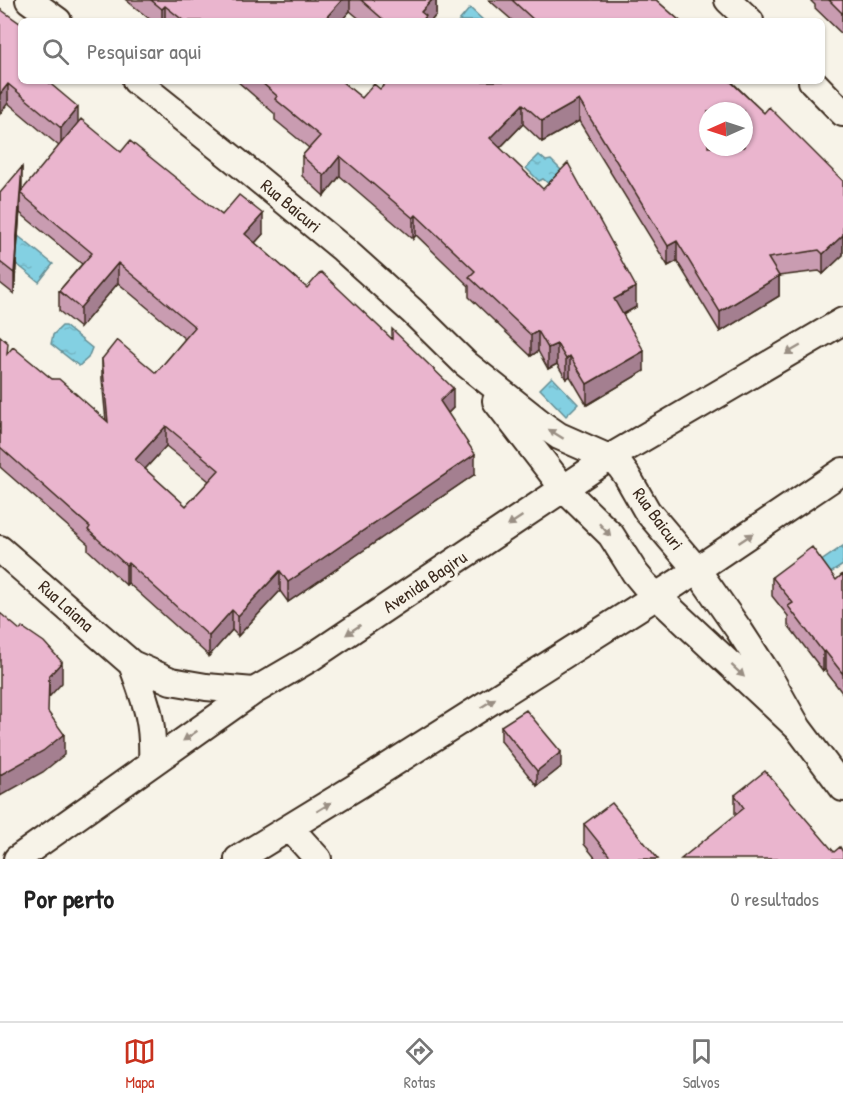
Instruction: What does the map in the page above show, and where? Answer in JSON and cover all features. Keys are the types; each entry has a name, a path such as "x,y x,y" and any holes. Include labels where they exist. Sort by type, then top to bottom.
{"street":[{"path":"29,0 54,18"},
{"path":"728,0 747,18"},
{"name":"Rua Baicuri","path":"140,84 334,242 465,363 559,436 609,458 619,465 647,511 697,570 767,673 798,728 843,788"},
{"path":"815,84 843,113"},
{"name":"Avenida Bagiru","path":"17,859 254,691 309,659 609,458 843,321"},
{"name":"Rua Baicuri","path":"465,363 564,489 611,535 635,573 798,728"},
{"path":"237,859 658,596 843,471"},
{"name":"Rua Laiana","path":"0,549 132,664 171,681 254,691"},
{"name":"Rua Laiana","path":"132,664 149,709 154,736 152,763"},
{"path":"290,828 318,859"}],"water":[{"path":"470,8 481,18 462,18"},
{"path":"539,155 546,161 551,160 564,173 550,185 543,179 539,181 526,168"},
{"path":"17,235 53,264 39,282 3,253"},
{"path":"62,326 92,348 88,358 79,366 51,344 53,335"},
{"path":"552,377 578,404 566,416 540,389"},
{"path":"843,546 843,565 829,574 820,562"}],"building":[{"path":"151,0 342,0 326,18 180,18 165,6 162,9"},
{"path":"361,0 432,0 421,12 426,16 424,18 382,18"},
{"path":"512,0 656,0 677,18 532,18"},
{"path":"829,0 843,0 843,12 842,13"},
{"path":"0,9 18,22 18,84 51,84 78,107 61,128 8,84 0,94"},
{"path":"263,84 345,84 362,98 374,84 380,89 385,84 733,84 752,102 699,102 699,156 753,156 753,103 764,113 769,107 843,181 843,235 823,254 819,250 768,258 779,276 720,312 677,241 668,246 579,100 542,121 523,104 490,138 543,189 568,163 636,287 614,299 644,351 587,384 570,356 566,359 557,344 548,348 538,331 531,335 469,277 475,271 416,215 413,218 340,156 324,176 302,156 320,136 275,99 277,96"},
{"path":"81,119 121,152 130,141 222,215 239,195 263,214 245,234 307,288 321,272 392,339 392,329 453,388 440,401 475,454 288,582 280,571 238,616 232,610 209,636 128,563 126,565 88,530 90,527 0,447 0,336 8,343 7,354 13,347 52,379 59,379 108,422 102,359 117,340 156,373 195,327 118,263 80,308 59,291 92,253 20,193","holes":["166,426 219,470 186,506 135,460"]},
{"path":"22,167 14,273 0,262 0,193"},
{"path":"812,547 836,580 843,574 843,674 788,606 793,603 772,577"},
{"path":"0,613 20,630 22,627 44,642 62,662 49,676 48,712 64,734 43,751 0,775"},
{"path":"526,710 561,752 537,771 501,726"},
{"path":"765,771 834,852 840,847 843,859 681,859 744,808 735,795"},
{"path":"612,803 658,859 612,859 584,824"}]}
